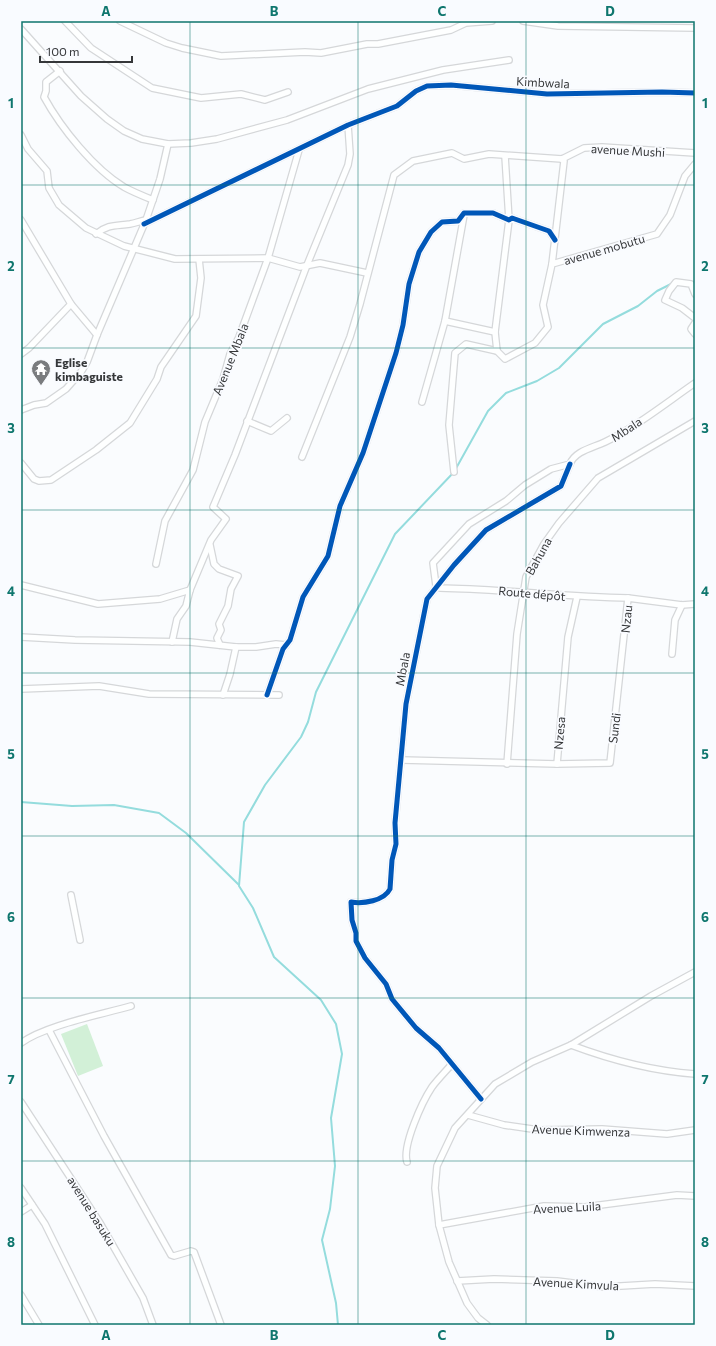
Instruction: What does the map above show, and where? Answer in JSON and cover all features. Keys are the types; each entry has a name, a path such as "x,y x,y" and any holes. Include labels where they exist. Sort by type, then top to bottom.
{"street":[{"path":"66,21 92,48 142,83 152,88 201,98 241,94 265,100 288,92"},
{"path":"120,21 166,43 182,48 228,56 332,52 367,44 378,44 450,30 466,22 492,21"},
{"path":"523,21 558,26 571,24 637,24 695,28"},
{"path":"21,29 92,106 124,131 142,139 168,144 192,143 217,139 287,120 368,89 443,70 509,60"},
{"path":"60,71 46,82 44,97 70,137 89,157 117,182 153,200"},
{"name":"Kimbwala","path":"96,234 105,227 113,224 132,224 139,221 145,222 299,150 348,125 397,106 428,86 451,85 547,94 662,92 695,94"},
{"path":"172,642 177,619 186,606 190,590 210,545 226,519 213,507 227,477 228,468 307,265 348,165 350,154 348,125"},
{"path":"21,134 28,149 47,172 49,188 55,200 70,216 96,234 124,246 175,259 268,258 300,267 320,263 368,273"},
{"path":"21,410 34,405 46,403 66,388 87,362 96,335 145,222 153,200 168,144"},
{"name":"avenue Mushi","path":"562,158 584,148 695,153"},
{"name":"Avenue Mbala","path":"156,564 165,521 193,470 205,422 268,258 299,150"},
{"path":"302,457 350,337 394,175 403,167 413,161 452,153 464,159 489,154 562,158 564,161 552,264"},
{"path":"497,351 495,332 508,220 506,156"},
{"name":"avenue mobutu","path":"454,472 449,425 455,353 466,344 497,351 505,359 535,343 548,327 543,305 552,264 656,234 670,215 685,176 695,164"},
{"path":"464,213 493,213 508,220 512,218 549,232 555,240"},
{"path":"422,402 445,321 464,213"},
{"path":"267,695 286,645 290,640 303,597 328,556 340,506 363,453 376,417 396,353 409,284 419,252 430,232 442,222 458,221 464,213"},
{"path":"21,220 71,304 96,335"},
{"path":"21,463 34,479 39,481 51,480 96,450 130,423 157,379 161,367 196,316 201,278 199,259"},
{"path":"695,294 691,284 676,282 669,291 665,300 682,308 695,318"},
{"path":"21,354 29,348 71,304"},
{"path":"445,321 495,332"},
{"path":"695,323 691,329 695,334"},
{"name":"Mbala","path":"452,1064 439,1048 416,1028 392,999 388,986 365,958 357,944 356,933 352,920 351,902 381,898 388,893 390,889 392,860 396,844 395,823 406,704 416,649 425,617 427,599 436,586 434,562 469,524 506,501 532,481 551,469 570,464 572,458 578,453 614,438 695,384"},
{"path":"247,421 271,431 287,418"},
{"name":"Bahuna","path":"507,764 517,634 526,578 544,544 559,523 598,478 695,421"},
{"path":"436,586 486,530 561,486 570,464"},
{"path":"210,545 214,564 219,569 238,576 231,589 228,606 218,624 221,630 217,638 220,645"},
{"path":"21,585 98,604 160,599 190,590"},
{"name":"Route dépôt","path":"436,586 440,588 524,592 577,597 628,598"},
{"name":"Nzesa","path":"402,760 507,764 556,764 568,637 577,597"},
{"name":"Nzau","path":"618,693 628,598 682,605 695,604"},
{"path":"672,654 675,620 682,605"},
{"path":"21,637 172,642 256,648 276,644 286,645"},
{"path":"223,695 230,674 236,647"},
{"path":"21,689 99,686 148,694 279,695"},
{"name":"Sundi","path":"556,764 610,763 618,693"},
{"path":"71,895 80,940"},
{"path":"487,1325 478,1318 467,1303 449,1262 439,1225 435,1188 437,1166 456,1128 495,1084 532,1062 571,1045 695,972"},
{"path":"21,1043 31,1036 131,1006"},
{"path":"49,1030 104,1136 171,1255 174,1256 191,1251 194,1252 221,1325"},
{"path":"571,1045 630,1064 695,1074"},
{"path":"407,1162 406,1154 410,1138 423,1105 436,1081 452,1064 481,1099"},
{"name":"avenue basuku","path":"21,1102 100,1223 143,1298 153,1325"},
{"name":"Avenue Kimwenza","path":"468,1115 504,1125 539,1130 602,1129 667,1134 695,1130"},
{"path":"21,1188 45,1224 95,1325"},
{"name":"Avenue Luila","path":"439,1225 544,1206 585,1207 677,1195 695,1196"},
{"path":"21,1212 32,1205"},
{"name":"Avenue Kimvula","path":"457,1281 494,1279 557,1281 604,1287 655,1284 695,1286"},
{"path":"21,1295 39,1325"}],"green space":[{"path":"87,1024 103,1066 78,1076 61,1034"}],"waterway":[{"path":"338,1325 336,1303 322,1240 330,1209 335,1166 331,1118 342,1054 336,1024 321,1000 274,957 253,908 239,886 244,822 265,785 301,737 308,722 316,692 395,534 454,472 488,411 506,393 537,381 559,368 603,324 638,306 657,291 673,283"},
{"path":"21,802 72,806 114,805 159,813 186,833 239,885"}],"cycle path":[{"path":"144,224 348,125 397,106 416,91 427,86 451,85 547,94 662,92 695,93"},
{"path":"267,695 283,649 290,640 303,597 328,556 340,506 363,453 396,353 403,325 409,284 419,252 431,232 442,222 458,221 464,213 493,213 509,220 512,218 549,231 555,240"},
{"path":"481,1099 439,1048 416,1028 392,999 386,984 365,958 356,941 356,933 352,920 351,902 373,901 383,896 390,889 392,860 396,844 395,823 406,704 427,599 454,565 486,530 561,486 570,464"}],"place":[{"name":"Eglise kimbaguiste","path":"41,386"}]}
